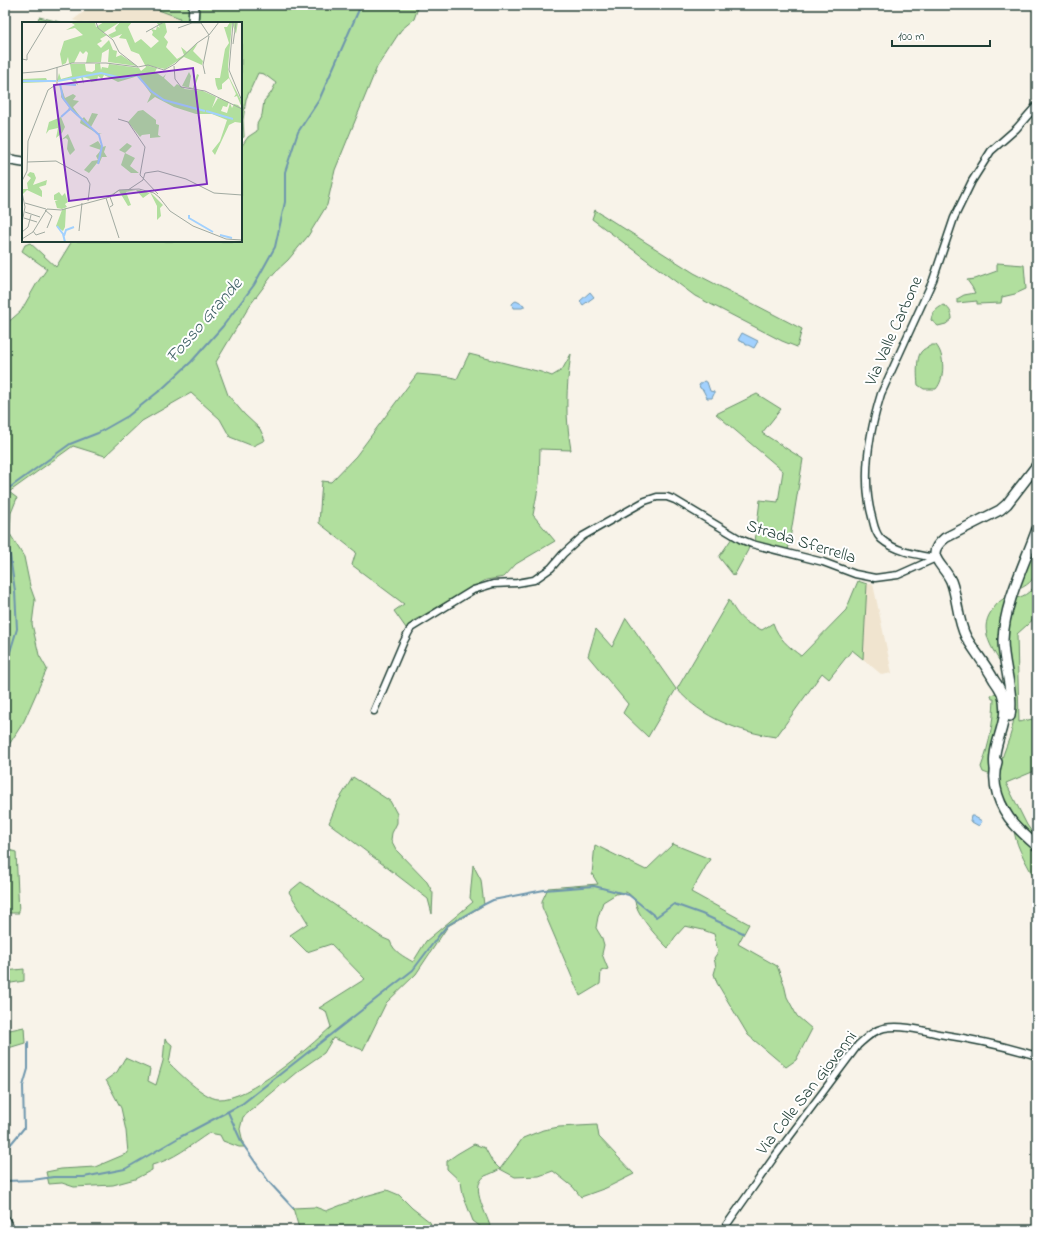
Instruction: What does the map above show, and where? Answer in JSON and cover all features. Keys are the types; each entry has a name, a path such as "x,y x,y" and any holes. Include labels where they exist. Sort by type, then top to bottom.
{"street":[{"path":"193,22 194,5"},
{"name":"Via Valle Carbone","path":"936,558 916,555 898,548 882,540 875,530 868,503 866,485 875,412 881,394 932,280 954,218 972,181 992,151 1016,129 1037,105"},
{"path":"5,159 22,162"},
{"path":"1036,467 1007,504 1000,510 946,538 938,544 935,551 936,558 950,579 954,590 960,621 966,636 1002,693 1006,712 994,758 995,786 1004,810 1015,826 1037,846"},
{"name":"Strada Sferrella","path":"374,711 411,628 473,590 493,584 517,583 534,580 551,568 563,554 584,536 645,501 657,497 667,497 675,500 728,533 752,544 823,562 855,574 875,578 898,575 936,558"},
{"path":"995,768 1008,728 1011,710 1003,641 1006,614 1037,529"},
{"name":"Via Colle San Giovanni","path":"723,1230 858,1044 872,1033 882,1029 910,1028 970,1039 1037,1056"},
{"path":"5,1218 11,1230"}],"shaded area":[{"path":"93,5 145,5 180,18 178,22 78,22 73,20"},
{"path":"867,584 873,584 892,673 882,675 863,659"}],"green space":[{"path":"145,5 185,5 190,7 190,22 178,22 180,18"},
{"path":"199,5 419,5 414,19 401,30 377,67 335,170 327,205 308,236 288,260 274,273 250,305 216,362 228,395 244,414 260,429 265,440 253,446 230,437 220,419 191,393 142,421 105,456 73,446 9,492 17,498 11,513 10,534 24,557 30,586 35,600 32,624 39,655 47,669 24,721 5,751 5,325 21,311 47,269 22,251 25,245 30,243 56,267 71,242 242,242 242,146 248,137 257,131 257,124 262,115 264,101 271,93 276,83 264,74 258,73 246,99 243,120 244,137 242,138 242,22 199,22"},
{"path":"39,17 60,22 37,22"},
{"path":"595,210 694,273 802,329 797,347 782,341 695,296 592,219"},
{"path":"997,263 1024,265 1026,289 1015,294 1002,297 1001,303 977,304 977,301 957,303 957,299 964,295 975,293 967,280 975,279 997,271"},
{"path":"943,305 950,310 952,319 946,324 938,326 931,320 932,315"},
{"path":"932,345 936,345 941,355 943,367 941,379 936,389 924,389 918,385 918,359 922,351"},
{"path":"469,354 552,376 562,370 571,354 567,402 571,450 540,449 539,483 533,515 555,541 516,564 504,577 486,580 413,621 406,628 394,611 404,604 352,565 356,552 319,523 322,481 331,482 356,456 417,374 451,377 457,379"},
{"path":"757,394 781,409 762,433 803,459 788,551 755,542 760,500 778,502 783,471 716,414"},
{"path":"732,538 749,546 734,576 719,557"},
{"path":"1037,542 1037,570 1032,580 1019,589"},
{"path":"858,581 867,584 863,659 852,650 829,679 822,673 776,737 762,735 722,722 698,708 677,689 729,600 742,619 750,624 762,630 773,623 781,638 788,646 801,656 846,610"},
{"path":"1037,583 1037,616 1017,634 1019,722 1037,718 1037,770 1006,783 1027,825 1037,839 1037,884 1018,845 1014,830 1013,815 1000,788 999,775 1001,760 1014,717 1014,703 1008,649 1012,615 1016,598 1028,593"},
{"path":"1008,597 1002,665 990,644 986,630 989,615 997,604"},
{"path":"626,618 676,689 648,737 623,713 628,704 588,656 596,629 612,647"},
{"path":"999,692 1002,708 1000,724 991,756 991,775 983,772 981,767 987,750 992,725 994,699 992,699 991,695"},
{"path":"353,777 390,801 397,814 397,823 392,833 391,840 397,851 427,882 433,893 432,914 428,899 329,823 337,803"},
{"path":"673,844 710,859 691,892 749,924 738,944 777,966 787,997 797,1016 812,1029 796,1060 786,1067 748,1035 717,983 714,974 716,967 714,958 718,952 714,934 685,926 668,948 648,925 638,910 633,898 626,892 616,894 603,902 596,928 602,938 604,945 602,954 608,969 601,971 600,984 580,996 542,907 542,901 548,888 598,884 592,874 595,845 646,870"},
{"path":"5,849 16,852 19,913 5,913"},
{"path":"473,865 481,880 484,905 448,926 416,974 386,1003 363,1050 333,1038 324,1053 298,1071 243,1117 240,1129 244,1147 239,1147 223,1141 220,1135 209,1133 175,1156 152,1165 152,1170 135,1179 113,1185 74,1187 62,1183 49,1184 46,1172 61,1169 95,1167 128,1153 126,1131 121,1108 106,1080 117,1072 125,1058 150,1069 148,1081 156,1085 163,1061 165,1039 172,1045 169,1063 199,1090 212,1098 218,1099 231,1097 246,1092 261,1083 293,1060 331,1027 326,1011 319,1008 365,979 331,944 307,952 290,935 308,923 289,892 301,882 383,938 390,941 396,951 413,962 426,941 473,902 470,898"},
{"path":"24,969 24,981 5,984 5,971"},
{"path":"24,1027 25,1043 5,1049 5,1031"},
{"path":"597,1125 599,1137 634,1174 606,1188 581,1197 573,1187 553,1171 539,1176 515,1177 500,1169 523,1138 543,1130 559,1127"},
{"path":"474,1144 485,1148 492,1161 500,1169 485,1176 480,1181 478,1188 481,1202 491,1230 485,1230 473,1221 463,1195 461,1182 447,1169 447,1161"},
{"path":"387,1190 399,1195 412,1208 430,1222 433,1230 301,1230 293,1208 315,1207 326,1211 362,1197"}],"water":[{"path":"590,292 594,297 583,305 580,301"},
{"path":"516,301 524,305 524,307 513,308 512,304"},
{"path":"742,333 758,341 754,348 738,340"},
{"path":"704,381 707,382 710,391 714,392 712,398 707,398 703,390 700,388 699,385"},
{"path":"971,816 982,821 979,826 970,821"}],"waterway":[{"name":"Fosso Grande","path":"5,491 70,444 98,433 128,416 163,388 191,362 223,326 254,285 275,247 285,202 285,172 298,132 319,100 361,5"},
{"name":"Fosso Grande","path":"5,539 9,549 15,591 17,629 5,668"},
{"path":"5,1181 33,1180 53,1177 84,1177 125,1169 180,1137 242,1104 413,970 448,925 493,900 544,890 594,886 629,895 656,917 674,904 702,914 743,933"},
{"path":"5,1151 24,1128 23,1086 28,1069 28,1042"},
{"path":"228,1112 242,1143 269,1182 293,1208"}]}
